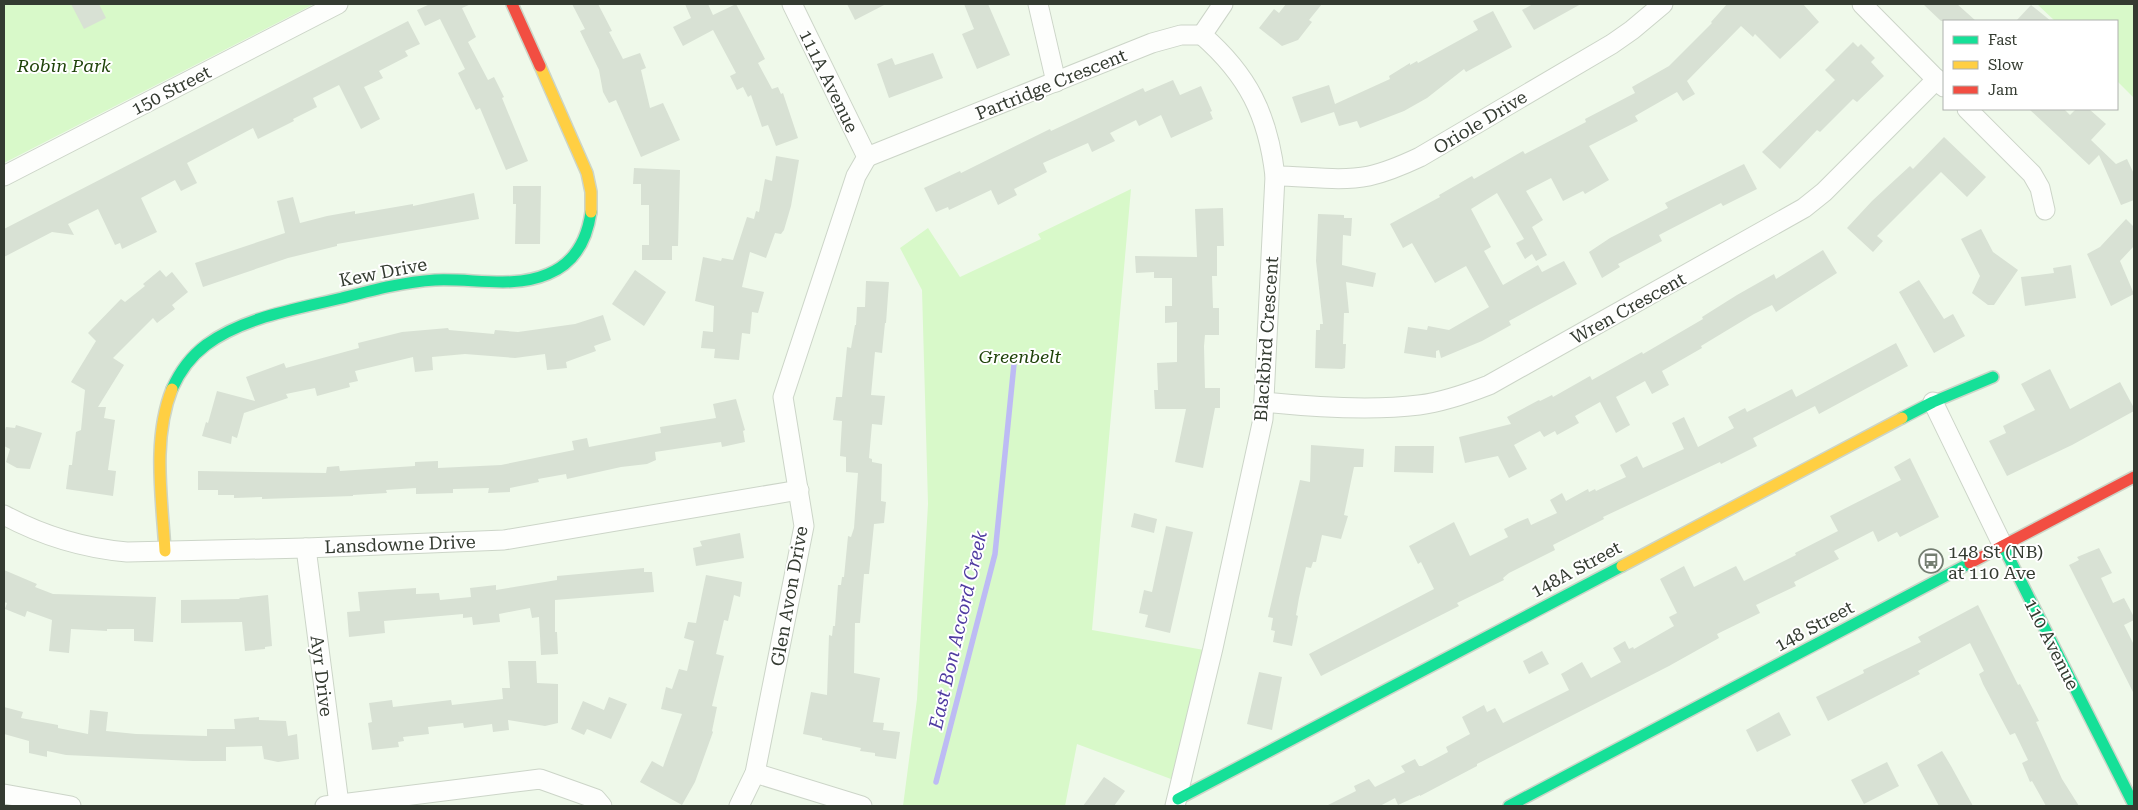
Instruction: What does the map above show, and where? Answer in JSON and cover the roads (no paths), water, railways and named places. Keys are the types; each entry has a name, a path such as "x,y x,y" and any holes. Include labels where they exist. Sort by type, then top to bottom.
{"street":[{"name":"150 Street","path":"4,176 338,4"},
{"name":"Kew Drive","path":"166,551 162,449 164,420 170,396 179,374 202,349 226,334 258,321 402,283 439,279 529,280 566,266 575,258 590,226 590,184 587,173 512,4"},
{"name":"111A Avenue","path":"792,4 867,158"},
{"path":"1038,4 1056,82"},
{"path":"1202,35 1223,4"},
{"name":"Oriole Drive","path":"1275,176 1342,178 1367,176 1391,170 1420,158 1612,44 1663,4"},
{"path":"1862,4 1941,83"},
{"name":"Partridge Crescent","path":"867,158 1152,43 1181,35 1202,35"},
{"name":"Blackbird Crescent","path":"1177,802 1263,418 1275,176 1272,150 1265,123 1251,94 1238,71 1202,35"},
{"name":"Wren Crescent","path":"1264,402 1342,407 1418,405 1462,395 1489,385 1804,208 1824,192 1941,83"},
{"path":"1968,110 2032,174 2040,188 2045,210"},
{"name":"Glen Avon Drive","path":"739,806 755,773 804,526 783,397 856,176 867,158"},
{"name":"148A Street","path":"1177,802 1933,402 1993,377"},
{"name":"110 Avenue","path":"1933,402 2003,546 2134,805"},
{"name":"148 Street","path":"1509,806 2134,477"},
{"name":"Lansdowne Drive","path":"4,515 58,539 80,546 127,552 306,548 504,540 799,490"},
{"name":"Ayr Drive","path":"306,548 332,805"},
{"path":"755,773 862,806"},
{"path":"332,805 540,779 596,799 602,806"},
{"path":"12,799 71,806"}],"waterway":[{"name":"East Bon Accord Creek","path":"936,782 995,554 1014,364"}],"place":[{"name":"148 St (NB) at 110 Ave","path":"1931,561"}],"park label":[{"name":"Robin Park","path":"64,65"},
{"name":"Greenbelt","path":"1020,356"}]}
